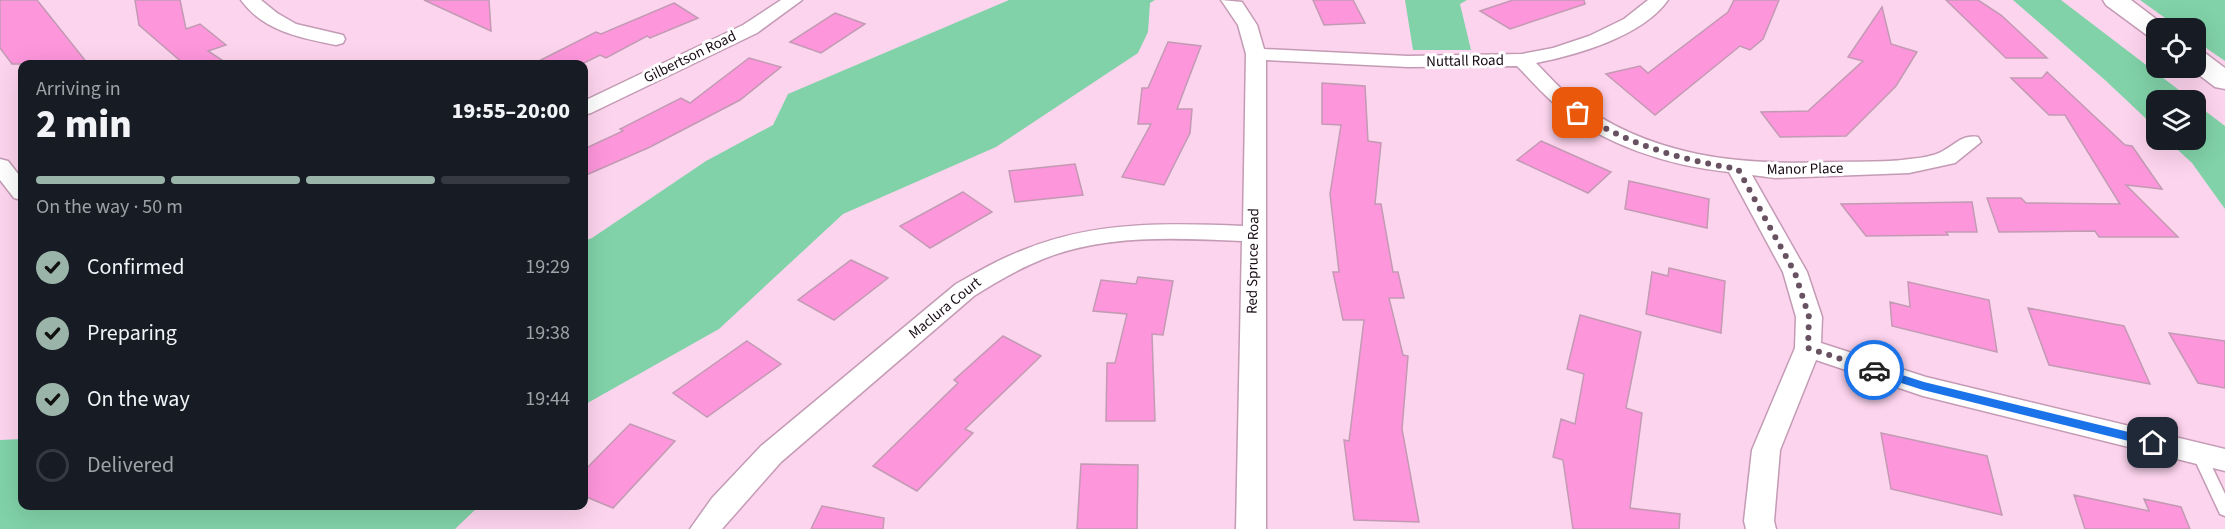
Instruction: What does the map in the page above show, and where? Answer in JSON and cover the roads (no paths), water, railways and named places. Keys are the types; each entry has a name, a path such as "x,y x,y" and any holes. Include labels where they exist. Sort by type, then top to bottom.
{"street":[{"path":"250,0 279,25 303,33 336,39"},
{"name":"Gilbertson Road","path":"588,107 750,28 793,0"},
{"name":"Red Spruce Road","path":"1230,0 1246,20 1253,35 1256,54 1251,529"},
{"name":"Nuttall Road","path":"1256,54 1426,62 1522,60 1580,45 1611,33 1639,18 1659,0"},
{"path":"2115,0 2146,23"},
{"name":"Manor Place","path":"1522,60 1564,102 1595,123 1629,141 1670,155 1738,169 1775,171 1909,166 1947,159 1970,142"},
{"path":"2206,67 2225,81"},
{"path":"0,166 18,188"},
{"path":"1738,169 1795,273 1809,317 1808,348 1766,450 1759,521 1761,529"},
{"name":"Maclura Court","path":"705,529 722,506 771,454 965,290 1007,264 1064,243 1097,235 1173,230 1253,234"},
{"path":"1808,348 1923,386 2225,460"}],"lane":[{"path":"2199,454 2225,510"}]}
